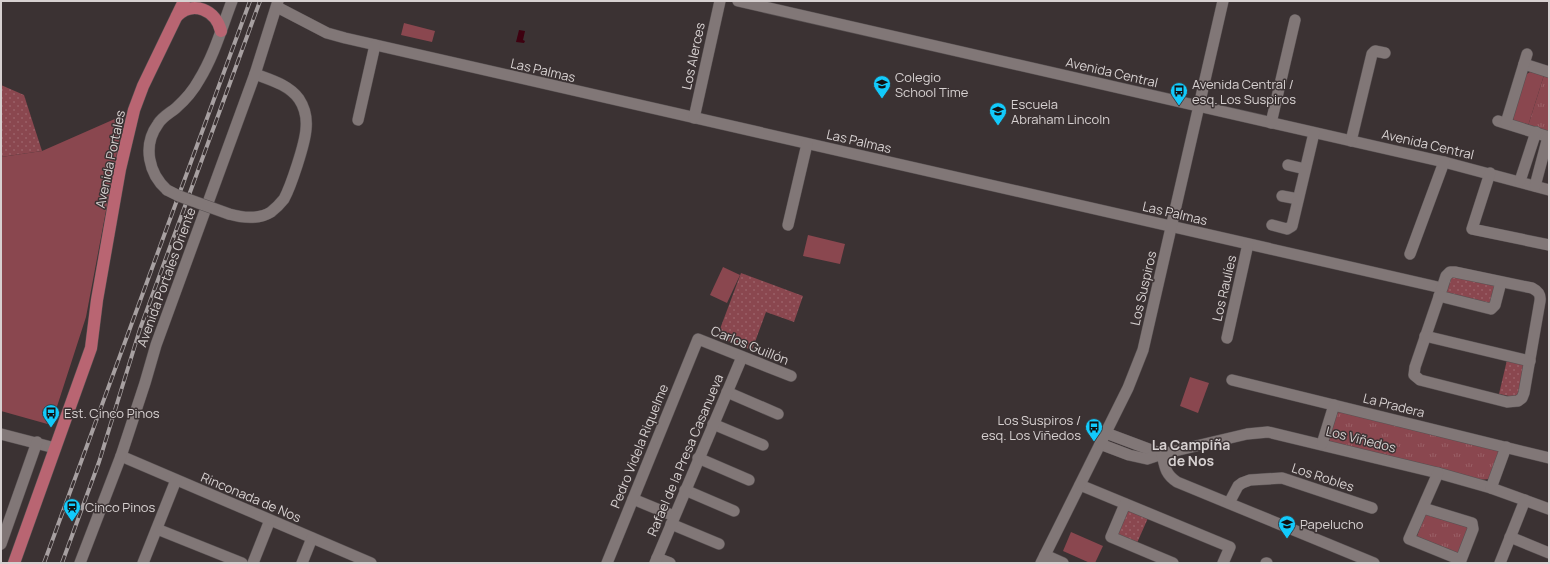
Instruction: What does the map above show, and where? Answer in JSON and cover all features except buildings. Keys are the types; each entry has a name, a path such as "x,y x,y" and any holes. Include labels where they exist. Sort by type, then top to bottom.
{"main road":[{"name":"Avenida Portales","path":"7,563 47,445 83,347 92,332 120,169 131,120 143,86 184,1"},
{"path":"177,16 188,8 201,8 214,16 221,31"},
{"name":"Avenida Portales","path":"14,563 47,445"}],"street":[{"path":"232,1 209,63 199,81 182,103 158,123 152,136 149,150 151,165 158,180 167,190 179,196 230,214 245,217 256,217 267,214 276,208 284,199 305,135 306,122 304,112 300,100 296,95 279,83 255,74"},
{"name":"Los Alerces","path":"694,118 720,1"},
{"name":"Avenida Central","path":"738,1 1444,162 1490,173 1549,190"},
{"name":"Los Suspiros","path":"1043,559 1134,376 1143,350 1223,1"},
{"name":"Las Palmas","path":"277,4 327,33 375,46 1248,244 1440,292 1491,309 1495,305 1500,282"},
{"name":"Avenida Portales Oriente","path":"80,563 121,456 156,345 255,74 277,4"},
{"path":"1271,123 1295,20"},
{"path":"358,120 375,46"},
{"path":"1351,142 1372,54 1375,51 1385,53"},
{"path":"1535,186 1549,137 1502,122 1525,59 1549,72"},
{"path":"1520,182 1536,132"},
{"path":"1272,225 1287,229 1291,227 1314,133"},
{"path":"788,225 808,144"},
{"path":"1410,254 1444,162"},
{"path":"1288,165 1305,169"},
{"path":"1490,173 1472,229 1549,245"},
{"path":"1282,196 1298,199"},
{"name":"Los Raulíes","path":"1227,338 1248,244"},
{"path":"1453,272 1500,282 1532,288 1540,295 1530,361 1522,398 1516,402 1507,402 1416,378 1413,372 1446,276 1453,272"},
{"path":"1425,336 1530,361"},
{"name":"Carlos Guillón","path":"698,340 791,376"},
{"name":"Pedro Videla Riquelme","path":"607,563 698,340"},
{"name":"Rafael de la Presa Casanueva","path":"656,561 698,458 742,357"},
{"name":"La Pradera","path":"1232,380 1549,458"},
{"path":"727,392 778,414"},
{"path":"1322,444 1334,405"},
{"path":"713,424 763,445"},
{"name":"Los Viñedos","path":"1100,444 1140,459 1147,459 1162,454 1255,433 1268,432 1438,473 1491,488 1549,509"},
{"path":"1106,433 1162,454 1166,470 1170,477 1177,482 1374,563"},
{"path":"1,434 47,445"},
{"name":"Avenida Portales","path":"1,544 47,445"},
{"path":"1491,488 1506,448"},
{"name":"Rinconada de Nos","path":"121,456 371,563"},
{"path":"698,458 749,480"},
{"path":"1423,508 1472,523 1474,530 1461,560 1409,539 1438,473"},
{"name":"Los Robles","path":"1229,503 1238,486 1242,483 1250,480 1282,478 1372,508"},
{"path":"143,563 176,480"},
{"path":"1080,485 1230,547 1223,563"},
{"path":"685,490 734,511"},
{"path":"633,499 719,544"},
{"path":"1500,563 1525,500"},
{"path":"1125,504 1111,537 1173,563"},
{"path":"253,563 270,520"},
{"path":"157,529 242,563"},
{"path":"1510,537 1549,553"},
{"path":"302,563 312,538"},
{"path":"1043,559 1063,563"},
{"path":"656,561 670,563"}],"green space":[{"path":"404,23 435,31 432,42 401,35"},
{"path":"1530,72 1544,75 1528,126 1514,121 1513,119 1525,75"},
{"path":"1544,75 1549,77 1549,132 1528,126"},
{"path":"1,85 24,95 42,151 1,157"},
{"path":"117,118 121,131 86,317 51,425 1,411 1,157 42,151"},
{"path":"808,235 845,244 840,264 803,256"},
{"path":"723,267 740,275 727,303 710,295"},
{"path":"741,273 803,296 794,322 766,312 752,350 717,337"},
{"path":"1453,276 1493,284 1495,289 1491,306 1444,294 1448,280"},
{"path":"1507,360 1525,363 1519,393 1514,397 1499,394"},
{"path":"1190,377 1209,383 1198,413 1180,406"},
{"path":"1341,409 1497,449 1499,454 1489,479 1480,480 1332,443 1329,440 1329,437 1336,415"},
{"path":"1128,510 1148,518 1137,543 1117,535"},
{"path":"1426,511 1469,526 1458,554 1416,539"},
{"path":"1071,532 1103,546 1095,563 1090,563 1063,551"}],"shaded area":[{"path":"519,30 525,31 523,40 525,41 524,43 516,42"}],"railway":[{"path":"44,563 250,1"},
{"path":"62,563 99,462 140,329 260,1"}],"place":[{"name":"Colegio School Time","path":"882,99"},
{"name":"Avenida Central / esq. Los Suspiros","path":"1179,106"},
{"name":"Escuela Abraham Lincoln","path":"998,126"},
{"name":"Est. Cinco Pinos","path":"51,428"},
{"name":"Los Suspiros / esq. Los Viñedos","path":"1094,442"},
{"name":"Cinco Pinos","path":"72,522"},
{"name":"Papelucho","path":"1287,539"}],"district":[{"name":"La Campiña de Nos","path":"1191,452"}]}
